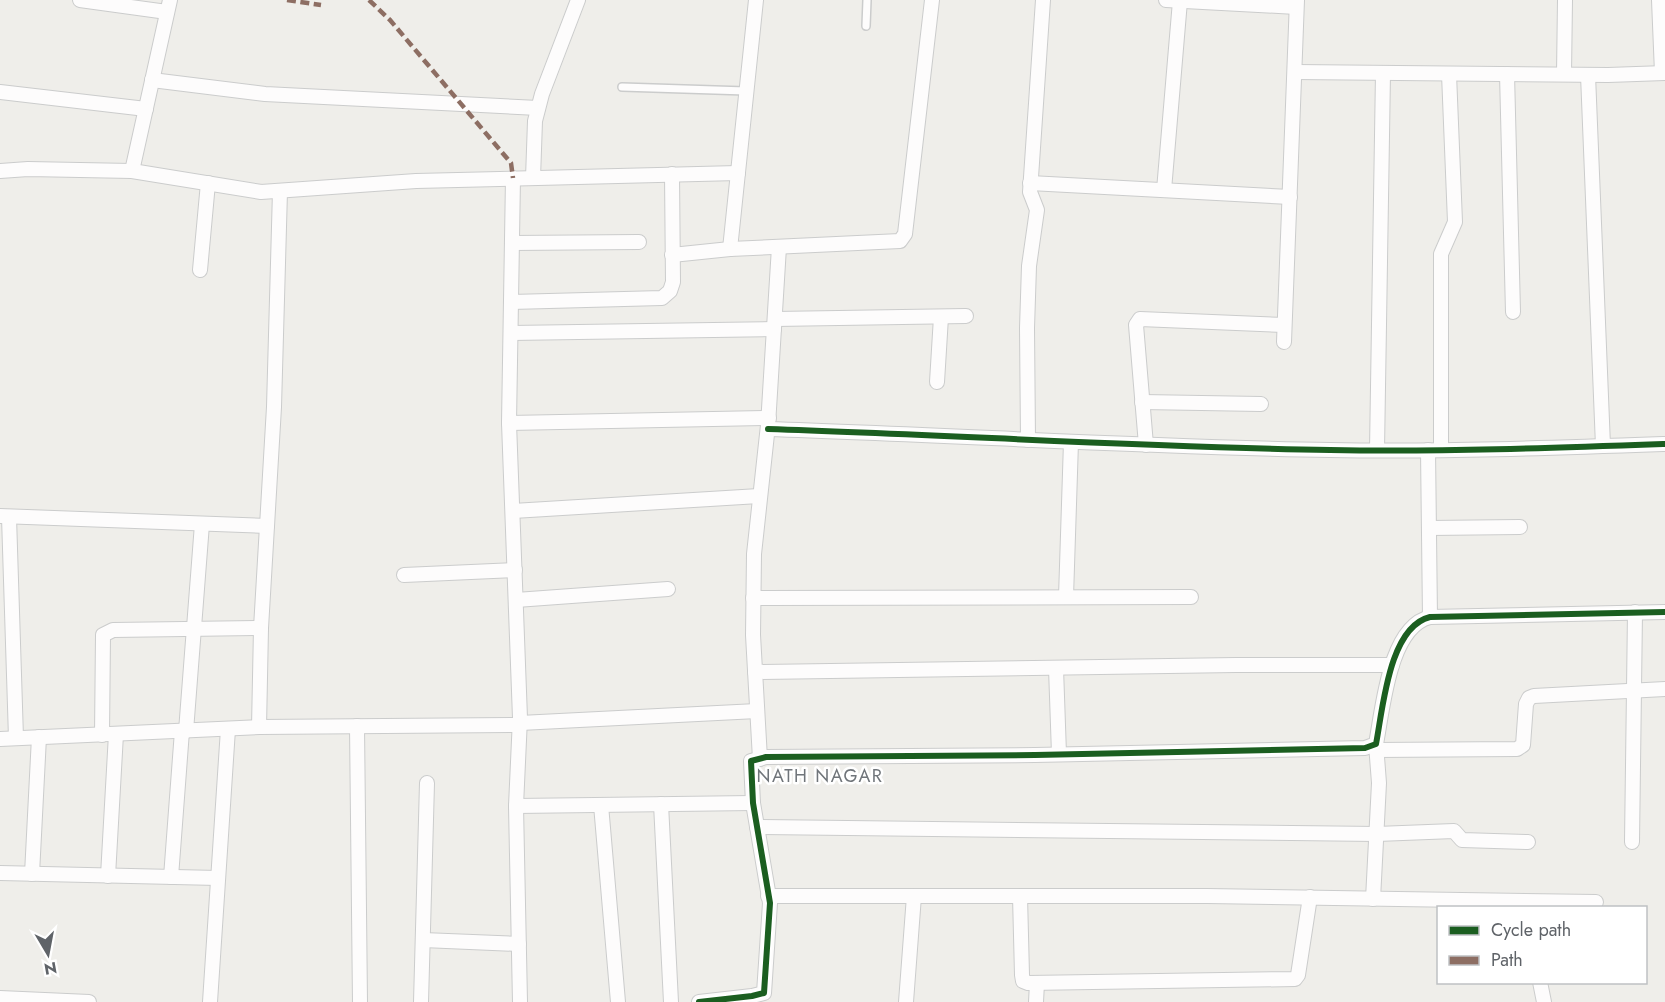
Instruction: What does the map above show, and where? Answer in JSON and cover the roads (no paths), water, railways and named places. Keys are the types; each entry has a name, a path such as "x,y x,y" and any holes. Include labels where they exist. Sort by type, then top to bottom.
{"street":[{"path":"80,0 169,6 132,171"},
{"path":"730,249 756,0"},
{"path":"672,255 730,249 900,241 905,234 932,0"},
{"path":"1028,440 1029,266 1037,210 1030,197 1030,183 1043,0"},
{"path":"1166,0 1297,3 1284,342"},
{"path":"1564,74 1565,0"},
{"path":"1295,72 1588,75 1663,73 1659,0"},
{"path":"533,178 535,121 538,108 576,1"},
{"path":"1164,190 1180,1"},
{"path":"1377,450 1383,74"},
{"path":"1430,617 1429,528 1441,254 1455,222 1449,74"},
{"path":"1508,74 1513,312"},
{"path":"1588,75 1603,446"},
{"path":"152,80 259,94 538,108"},
{"path":"0,92 146,109"},
{"path":"0,171 39,169 132,171 249,191 280,191 416,181 738,172"},
{"path":"511,302 662,298 670,291 673,282 672,174"},
{"path":"513,178 509,423 520,724 516,806 520,1002"},
{"path":"200,270 208,183"},
{"path":"1030,183 1290,196"},
{"path":"260,727 261,628 274,407 280,191"},
{"path":"512,243 639,242"},
{"path":"760,759 755,672 754,554 768,423 779,247"},
{"path":"936,382 941,316"},
{"path":"511,333 966,316"},
{"path":"1146,445 1136,325 1140,319 1284,325"},
{"path":"1142,402 1261,404"},
{"path":"509,423 768,423 1071,442 1377,450 1509,450 1665,444"},
{"path":"1066,597 1071,442"},
{"path":"513,511 759,496"},
{"path":"16,738 4,516 267,526"},
{"path":"171,877 202,524"},
{"path":"1429,528 1520,527"},
{"path":"404,575 515,570"},
{"path":"516,600 668,589"},
{"path":"753,598 1191,597"},
{"path":"1632,842 1635,612"},
{"path":"1373,899 1380,783 1376,747 1392,665 1400,645 1414,623 1430,617 1665,612"},
{"path":"102,735 103,635 112,630 261,628"},
{"path":"755,672 1392,665"},
{"path":"1056,668 1059,754"},
{"path":"699,1002 764,993 770,903 753,803 751,761 766,757 1059,754 1376,747 1517,749 1523,745 1526,704 1529,698 1665,689"},
{"path":"0,739 260,727 520,724 757,711"},
{"path":"357,726 360,1002"},
{"path":"210,1002 228,729"},
{"path":"108,876 116,734"},
{"path":"33,874 39,737"},
{"path":"421,1002 427,783"},
{"path":"516,806 753,803"},
{"path":"661,804 671,1002"},
{"path":"601,805 618,1002"},
{"path":"757,827 1377,834 1454,831 1462,840 1528,842"},
{"path":"0,873 218,878"},
{"path":"906,1002 914,896"},
{"path":"1020,896 1022,975 1023,981 1028,983 1295,979 1298,975 1310,897"},
{"path":"768,897 1310,897 1526,904 1596,902"},
{"path":"423,940 519,944"},
{"path":"1036,1002 1037,983"},
{"path":"1540,984 1544,1002"},
{"path":"0,998 89,1002"}],"lane":[{"path":"866,26 867,0"},
{"path":"622,87 746,91"}],"district":[{"name":"NATH NAGAR","path":"820,776"}]}
